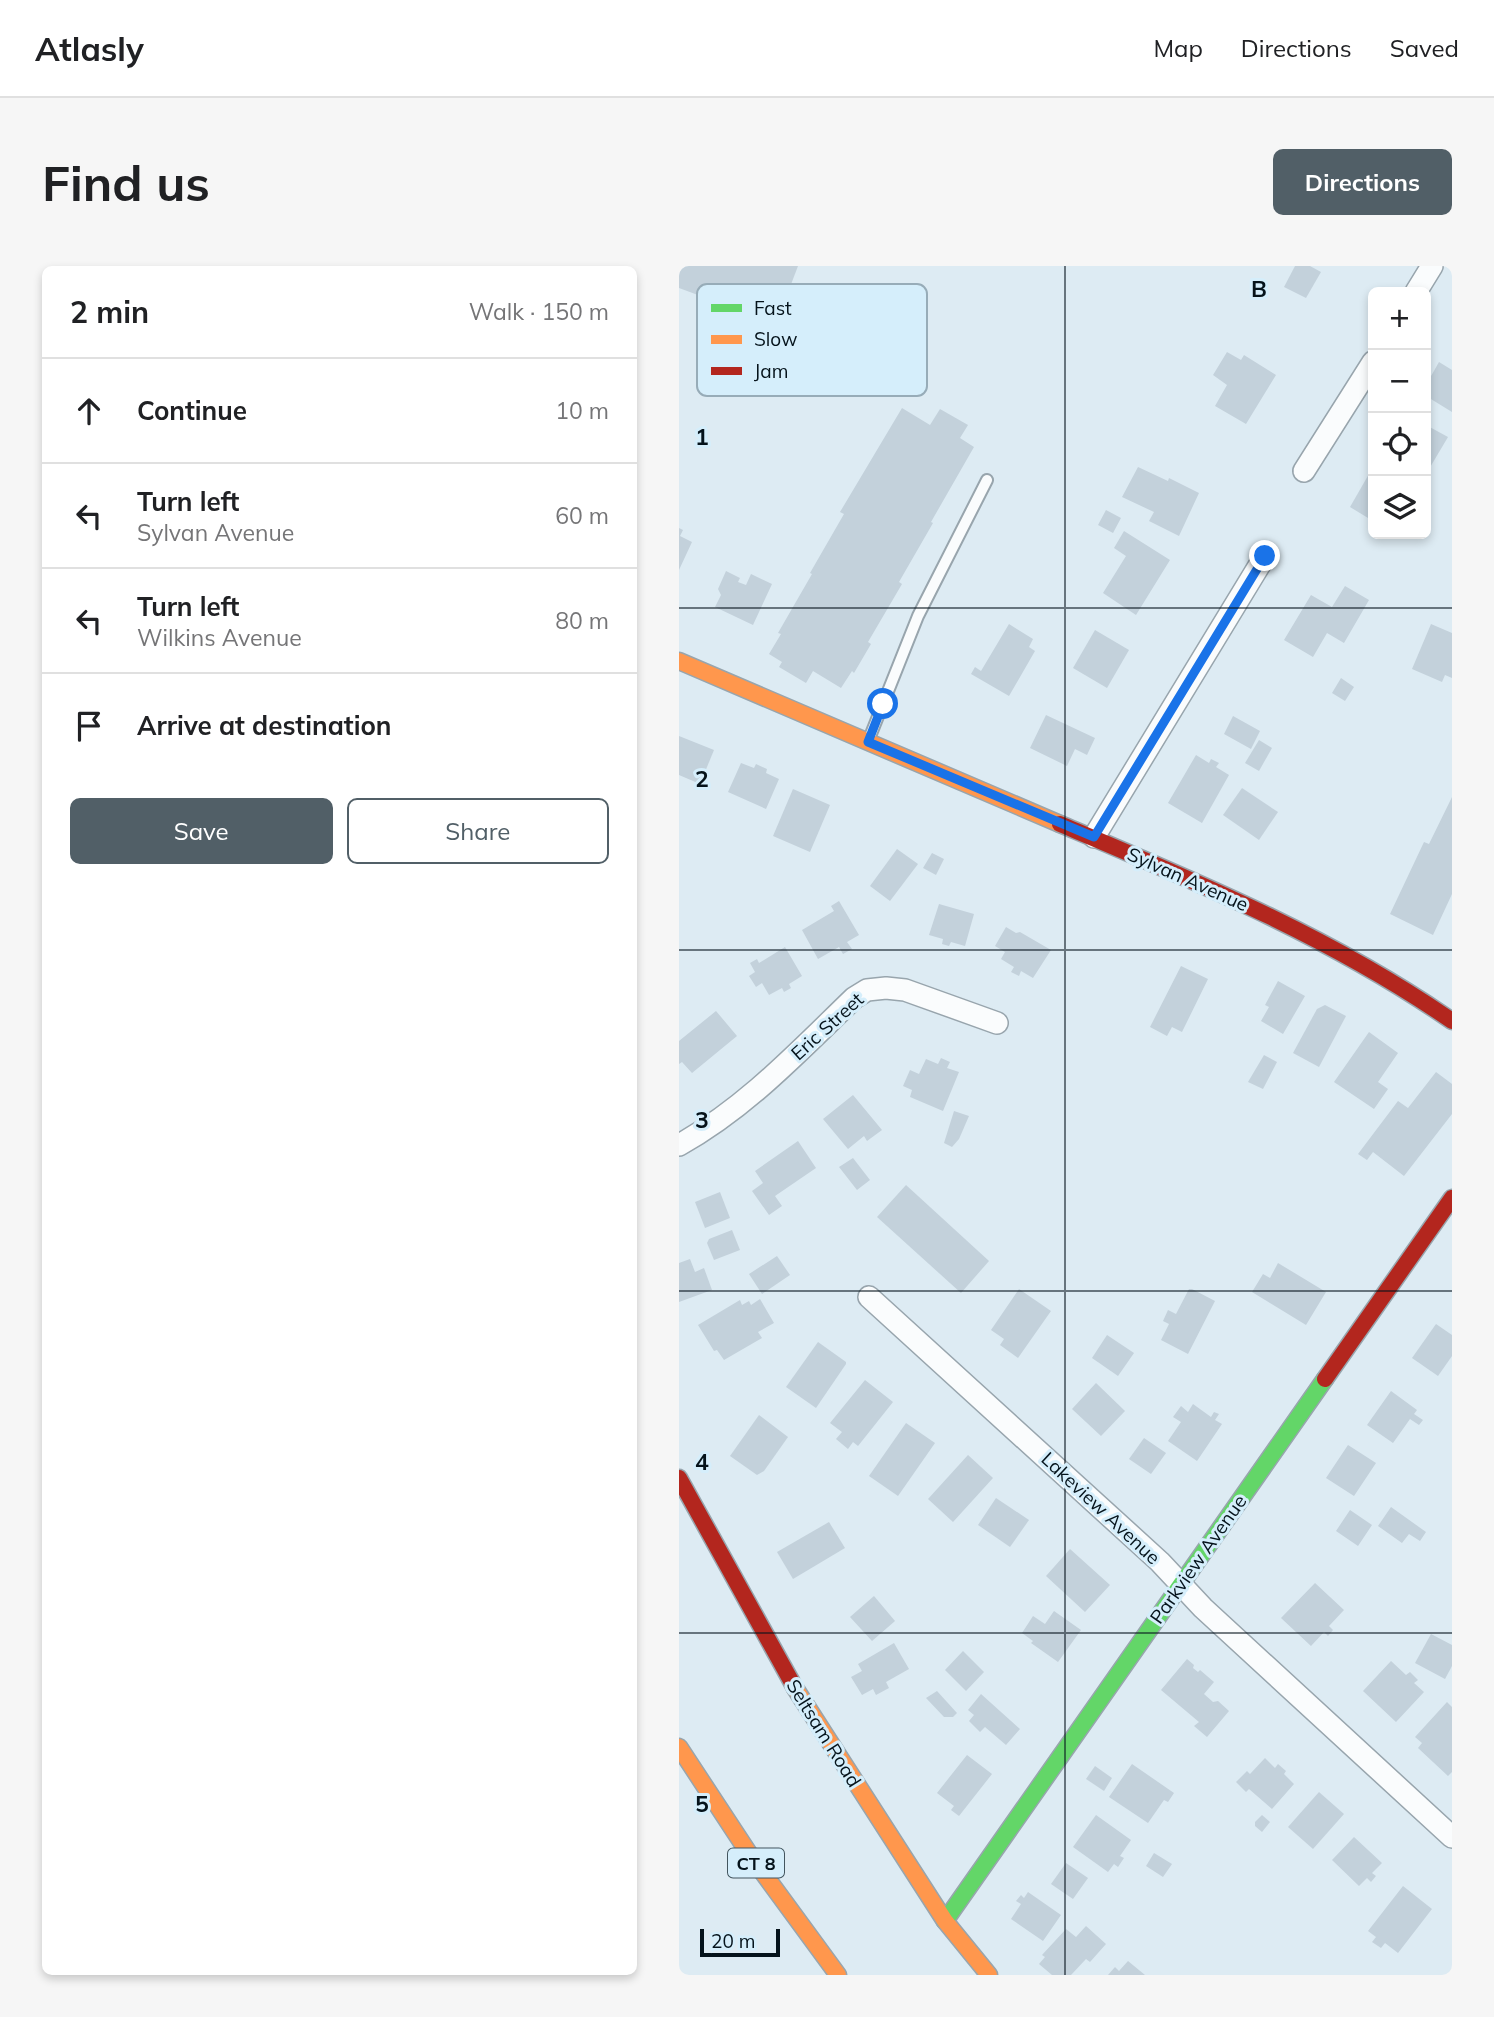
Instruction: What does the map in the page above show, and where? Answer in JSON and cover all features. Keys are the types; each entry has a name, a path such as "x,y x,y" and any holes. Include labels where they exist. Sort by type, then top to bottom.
{"main road":[{"name":"Sylvan Avenue","path":"679,661 1244,903 1342,951 1452,1021"},
{"name":"Parkview Avenue","path":"945,1921 1452,1198"},
{"name":"Seltsam Road","path":"679,1478 796,1690 945,1921 989,1975"},
{"name":"CT 8","path":"679,1747 757,1865 838,1975"}],"street":[{"path":"1419,287 1432,266"},
{"path":"1304,471 1368,370"},
{"path":"1094,837 1265,556"},
{"name":"Eric Street","path":"679,1145 703,1132 751,1096 853,998 867,990 905,990 997,1023"},
{"name":"Lakeview Avenue","path":"869,1297 1160,1562 1203,1608 1452,1837"}],"lane":[{"path":"868,742 918,616 987,480"}],"building":[{"path":"679,266 798,266 791,284 697,284 697,295 679,288"},
{"path":"1295,266 1310,266 1321,272 1306,298 1284,287"},
{"path":"1227,352 1241,360 1244,355 1276,375 1246,424 1215,406 1227,385 1213,375"},
{"path":"1439,362 1452,370 1452,412 1431,399 1431,376"},
{"path":"902,408 930,425 940,409 968,425 960,438 974,447 899,582 902,584 868,642 871,644 854,673 852,671 841,688 813,671 806,683 779,667 782,662 769,654 812,574 810,573 844,514 840,512"},
{"path":"1431,428 1448,437 1431,466"},
{"path":"1138,467 1199,493 1179,536 1149,521 1154,512 1122,497"},
{"path":"1368,476 1368,518 1350,507"},
{"path":"1106,510 1121,518 1113,533 1098,525"},
{"path":"679,528 683,530 680,536 692,542 679,570"},
{"path":"1124,531 1170,560 1136,615 1103,593 1126,556 1114,548"},
{"path":"726,571 740,578 738,582 746,585 751,574 772,584 753,625 715,607 721,595 718,589"},
{"path":"1345,586 1369,600 1344,643 1327,633 1313,657 1284,640 1311,595 1332,607"},
{"path":"1009,624 1033,639 1029,647 1035,651 1009,696 971,674 975,667 981,671"},
{"path":"1431,624 1452,633 1452,678 1445,675 1442,682 1412,669"},
{"path":"1095,630 1129,650 1107,688 1073,668"},
{"path":"1341,678 1354,687 1345,701 1332,693"},
{"path":"1046,715 1095,738 1087,755 1075,749 1067,766 1030,748"},
{"path":"1233,716 1260,731 1251,749 1224,734"},
{"path":"679,736 714,750 700,784 679,775"},
{"path":"1259,740 1272,748 1259,771 1245,763"},
{"path":"1196,755 1209,763 1211,759 1219,763 1216,767 1229,775 1202,823 1168,803"},
{"path":"741,763 754,768 756,764 779,779 766,809 728,792"},
{"path":"1242,788 1278,812 1259,840 1223,815"},
{"path":"793,789 830,805 810,852 773,836"},
{"path":"1452,797 1452,894 1433,935 1390,914 1424,842 1429,844"},
{"path":"897,849 918,864 890,901 870,886"},
{"path":"932,853 944,859 936,875 923,868"},
{"path":"839,901 859,935 847,942 852,949 843,954 839,947 818,959 802,930 834,911 831,906"},
{"path":"939,904 974,914 965,946 951,942 949,946 942,944 943,939 929,935"},
{"path":"1006,927 1051,950 1033,978 1021,971 1019,976 1011,972 1014,967 1001,959 1005,952 995,946"},
{"path":"785,947 802,976 789,984 791,988 784,992 782,988 769,995 762,983 756,987 749,976 755,972 750,963 757,959 759,963"},
{"path":"1181,966 1208,979 1182,1032 1172,1027 1167,1036 1150,1027"},
{"path":"1278,981 1305,996 1283,1034 1261,1021 1269,1007 1265,1005"},
{"path":"1325,1005 1346,1016 1319,1067 1293,1053 1317,1009"},
{"path":"716,1011 737,1036 692,1073 682,1062 679,1064 679,1041"},
{"path":"1369,1032 1398,1053 1378,1082 1388,1089 1374,1109 1334,1082"},
{"path":"1264,1055 1277,1062 1263,1089 1248,1082"},
{"path":"941,1058 950,1062 947,1068 959,1072 943,1111 910,1097 912,1090 903,1086 910,1070 919,1074 926,1059 938,1064"},
{"path":"1436,1072 1452,1084 1452,1114 1404,1176 1373,1152 1367,1160 1358,1154 1398,1101 1408,1108"},
{"path":"853,1095 882,1130 867,1141 864,1136 848,1149 823,1119"},
{"path":"954,1111 969,1116 959,1139 952,1147 944,1143"},
{"path":"798,1141 816,1168 775,1196 782,1206 769,1215 752,1191 763,1183 755,1171"},
{"path":"853,1158 870,1180 857,1190 839,1167"},
{"path":"906,1185 989,1261 961,1293 877,1217"},
{"path":"720,1192 730,1218 705,1228 695,1202"},
{"path":"732,1230 740,1250 714,1260 707,1243 709,1239"},
{"path":"777,1256 790,1275 762,1294 749,1274"},
{"path":"690,1259 695,1272 704,1268 712,1290 679,1302 679,1263"},
{"path":"1278,1263 1326,1292 1306,1325 1252,1292 1263,1274 1270,1278"},
{"path":"1019,1289 1051,1311 1018,1358 1000,1345 1004,1339 991,1330"},
{"path":"1189,1289 1215,1301 1188,1354 1161,1340 1169,1324 1163,1321 1168,1310 1176,1314"},
{"path":"760,1299 774,1323 758,1332 762,1338 724,1360 717,1350 714,1351 698,1325 740,1300 742,1305 749,1301 751,1305"},
{"path":"1436,1324 1452,1335 1452,1356 1438,1376 1412,1358"},
{"path":"1107,1335 1134,1353 1118,1376 1092,1358"},
{"path":"818,1342 846,1364 816,1408 786,1387"},
{"path":"865,1380 893,1402 858,1446 853,1442 848,1449 836,1439 842,1432 830,1423"},
{"path":"1096,1383 1125,1411 1101,1436 1072,1409"},
{"path":"1391,1391 1417,1410 1414,1414 1423,1420 1419,1425 1410,1419 1393,1443 1367,1425"},
{"path":"1193,1404 1211,1417 1214,1412 1219,1414 1215,1420 1222,1424 1197,1461 1168,1441 1181,1422 1173,1417 1181,1406 1188,1412"},
{"path":"759,1415 788,1437 764,1471 757,1475 730,1456"},
{"path":"906,1423 935,1443 898,1496 869,1476"},
{"path":"1144,1438 1166,1453 1151,1474 1129,1459"},
{"path":"1348,1445 1376,1463 1354,1496 1326,1478"},
{"path":"968,1455 993,1478 953,1522 928,1499"},
{"path":"996,1498 1029,1520 1010,1547 978,1525"},
{"path":"1391,1507 1426,1532 1420,1541 1409,1534 1402,1543 1378,1526"},
{"path":"1350,1510 1372,1525 1358,1546 1336,1531"},
{"path":"829,1522 845,1548 793,1579 777,1552"},
{"path":"1070,1549 1110,1585 1085,1612 1046,1576"},
{"path":"1315,1583 1344,1610 1329,1626 1333,1630 1328,1636 1324,1632 1311,1646 1281,1618"},
{"path":"874,1596 895,1621 872,1641 850,1617"},
{"path":"1054,1611 1081,1630 1058,1662 1031,1643 1033,1641 1022,1633 1033,1616 1045,1624"},
{"path":"1431,1634 1452,1645 1452,1666 1445,1679 1415,1663"},
{"path":"894,1643 909,1669 886,1682 889,1688 876,1695 873,1689 862,1695 851,1677 862,1671 858,1664"},
{"path":"963,1651 984,1672 966,1691 945,1670"},
{"path":"1187,1659 1194,1665 1193,1668 1198,1672 1200,1670 1214,1682 1204,1694 1229,1711 1207,1737 1194,1726 1199,1722 1161,1690"},
{"path":"1391,1661 1406,1675 1410,1672 1418,1680 1414,1683 1424,1692 1396,1722 1363,1691"},
{"path":"937,1691 957,1713 953,1717 944,1717 926,1698"},
{"path":"981,1694 1020,1729 1006,1745 985,1727 980,1732 969,1721 974,1715 968,1710"},
{"path":"1447,1702 1452,1707 1452,1772 1448,1776 1418,1748 1422,1743 1415,1737"},
{"path":"967,1755 992,1774 959,1816 951,1810 954,1806 937,1793"},
{"path":"1265,1758 1275,1768 1278,1764 1286,1771 1284,1774 1294,1784 1272,1809 1249,1789 1246,1792 1236,1782 1247,1771 1250,1774"},
{"path":"1132,1764 1174,1793 1168,1802 1164,1800 1148,1823 1109,1797"},
{"path":"1095,1766 1112,1778 1104,1791 1086,1779"},
{"path":"1319,1792 1344,1814 1313,1849 1288,1827"},
{"path":"1096,1815 1131,1840 1120,1856 1124,1858 1118,1867 1114,1864 1108,1872 1073,1847"},
{"path":"1262,1815 1270,1822 1262,1832 1255,1826 1255,1822"},
{"path":"1354,1837 1382,1863 1372,1873 1376,1876 1371,1882 1367,1878 1359,1886 1332,1860"},
{"path":"1154,1853 1172,1864 1163,1877 1146,1866"},
{"path":"1066,1863 1088,1878 1073,1899 1051,1884"},
{"path":"1403,1886 1432,1909 1398,1953 1385,1943 1381,1948 1372,1942 1376,1937 1368,1931"},
{"path":"1028,1892 1061,1915 1043,1941 1011,1919 1021,1904 1016,1901 1021,1895 1024,1898"},
{"path":"1086,1926 1106,1944 1090,1962 1086,1959 1071,1975 1052,1975 1039,1964 1045,1957 1042,1955 1066,1929 1076,1937"},
{"path":"1128,1961 1145,1975 1108,1975 1115,1967 1119,1971"}],"traffic: fast":[{"path":"945,1921 1325,1379"}],"traffic: slow":[{"path":"679,661 1060,824"},
{"path":"795,1688 945,1921 989,1975"},
{"path":"679,1747 750,1855 838,1975"}],"traffic: jam":[{"path":"1060,824 1261,912 1359,963 1452,1021"},
{"path":"1325,1379 1452,1198"},
{"path":"679,1478 795,1688"}],"route":[{"path":"883,704 868,742 1094,837 1265,556"}]}
